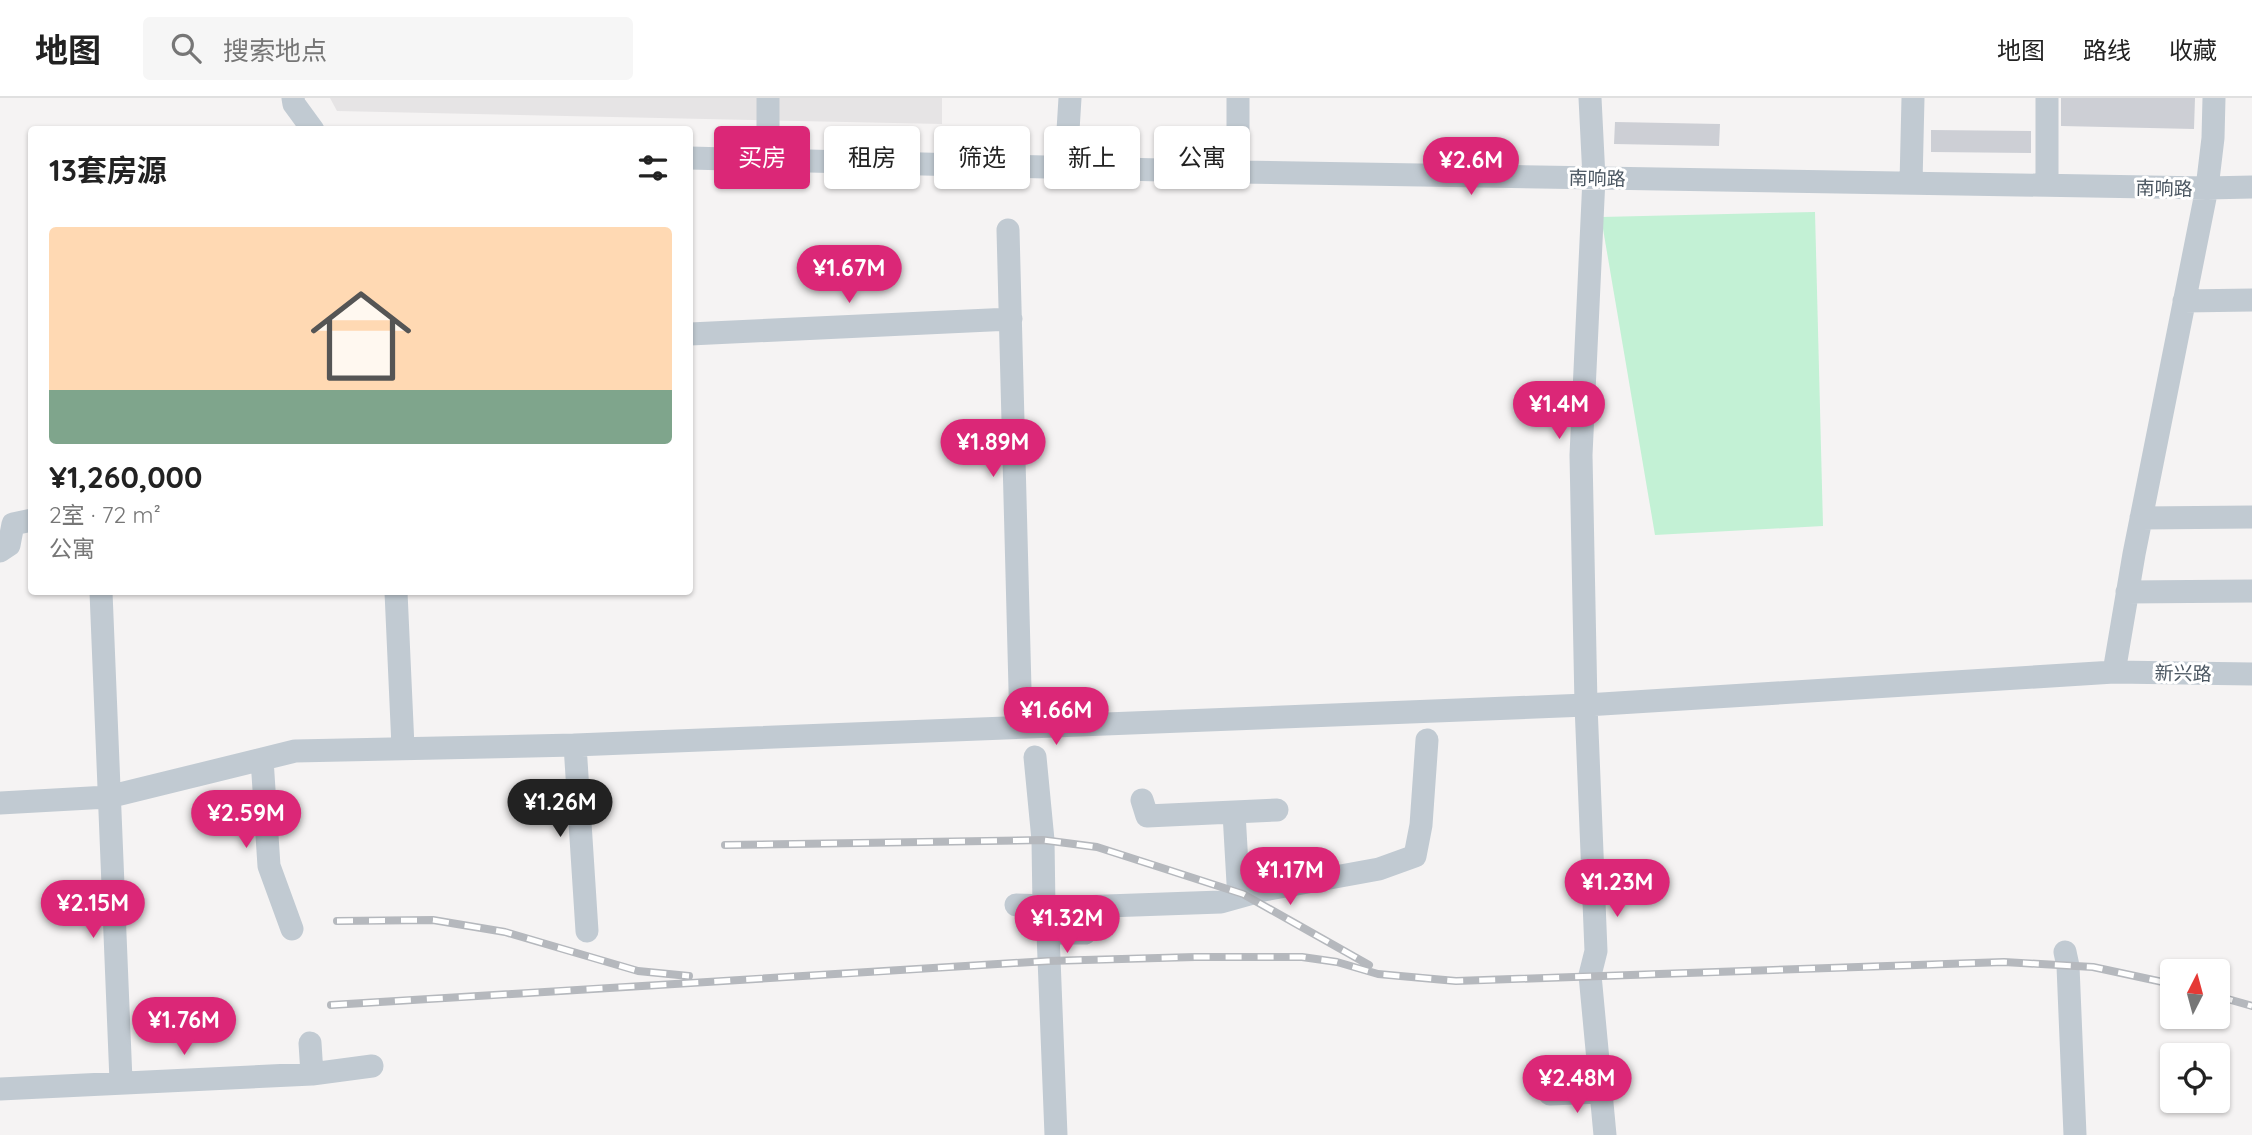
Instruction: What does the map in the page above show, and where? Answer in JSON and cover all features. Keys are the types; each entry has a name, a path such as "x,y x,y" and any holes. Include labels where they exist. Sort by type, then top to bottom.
{"street":[{"path":"293,98 310,126"},
{"path":"768,98 768,126"},
{"path":"1068,126 1070,98"},
{"path":"1238,98 1238,126"},
{"path":"1590,98 1594,178 1580,456 1596,951 1590,975 1605,1135"},
{"path":"1911,183 1913,98"},
{"path":"2047,186 2048,98"},
{"path":"2114,672 2141,518 2207,188 2213,138 2214,98"},
{"name":"南响路","path":"693,158 714,159"},
{"name":"南响路","path":"810,162 1154,170"},
{"name":"南响路","path":"1250,172 2252,187"},
{"path":"1009,230 1021,727"},
{"path":"2185,301 2252,300"},
{"path":"693,334 1011,319"},
{"path":"2141,518 2252,517"},
{"path":"0,551 9,545 13,524 28,521"},
{"path":"2127,592 2252,591"},
{"path":"101,595 121,1082"},
{"path":"396,595 403,747"},
{"name":"新兴路","path":"0,803 108,797 295,751 575,745 1586,705 2114,672 2252,674"},
{"path":"1016,905 1044,908 1221,902 1243,894 1378,869 1415,856 1421,825 1427,740"},
{"path":"575,745 587,931"},
{"path":"1035,757 1043,840 1056,1135"},
{"path":"262,759 269,866 292,929"},
{"path":"1142,800 1147,816 1277,810"},
{"path":"1234,813 1238,883 1243,894"},
{"path":"1048,933 1085,933"},
{"path":"2065,953 2068,966 2075,1135"},
{"path":"310,1043 312,1074"},
{"path":"0,1089 312,1074 372,1066"},
{"path":"1550,1094 1602,1092"}],"shaded area":[{"path":"330,98 942,98 942,124 337,111"}],"green space":[{"path":"1815,212 1823,526 1655,535 1601,217"}],"building":[{"path":"2061,98 2195,98 2194,129 2061,126"},
{"path":"1615,122 1720,124 1719,146 1614,144"},
{"path":"1931,130 2031,131 2031,153 1931,152"}],"railway":[{"path":"725,845 1043,840 1097,847 1243,894 1369,965"},
{"path":"337,921 433,920 505,932 638,971 689,976"},
{"path":"331,1005 1048,961 1195,957 1302,957 1337,962 1378,974 1456,981 2004,962 2093,967 2160,981"},
{"path":"2230,1000 2252,1006"}]}
